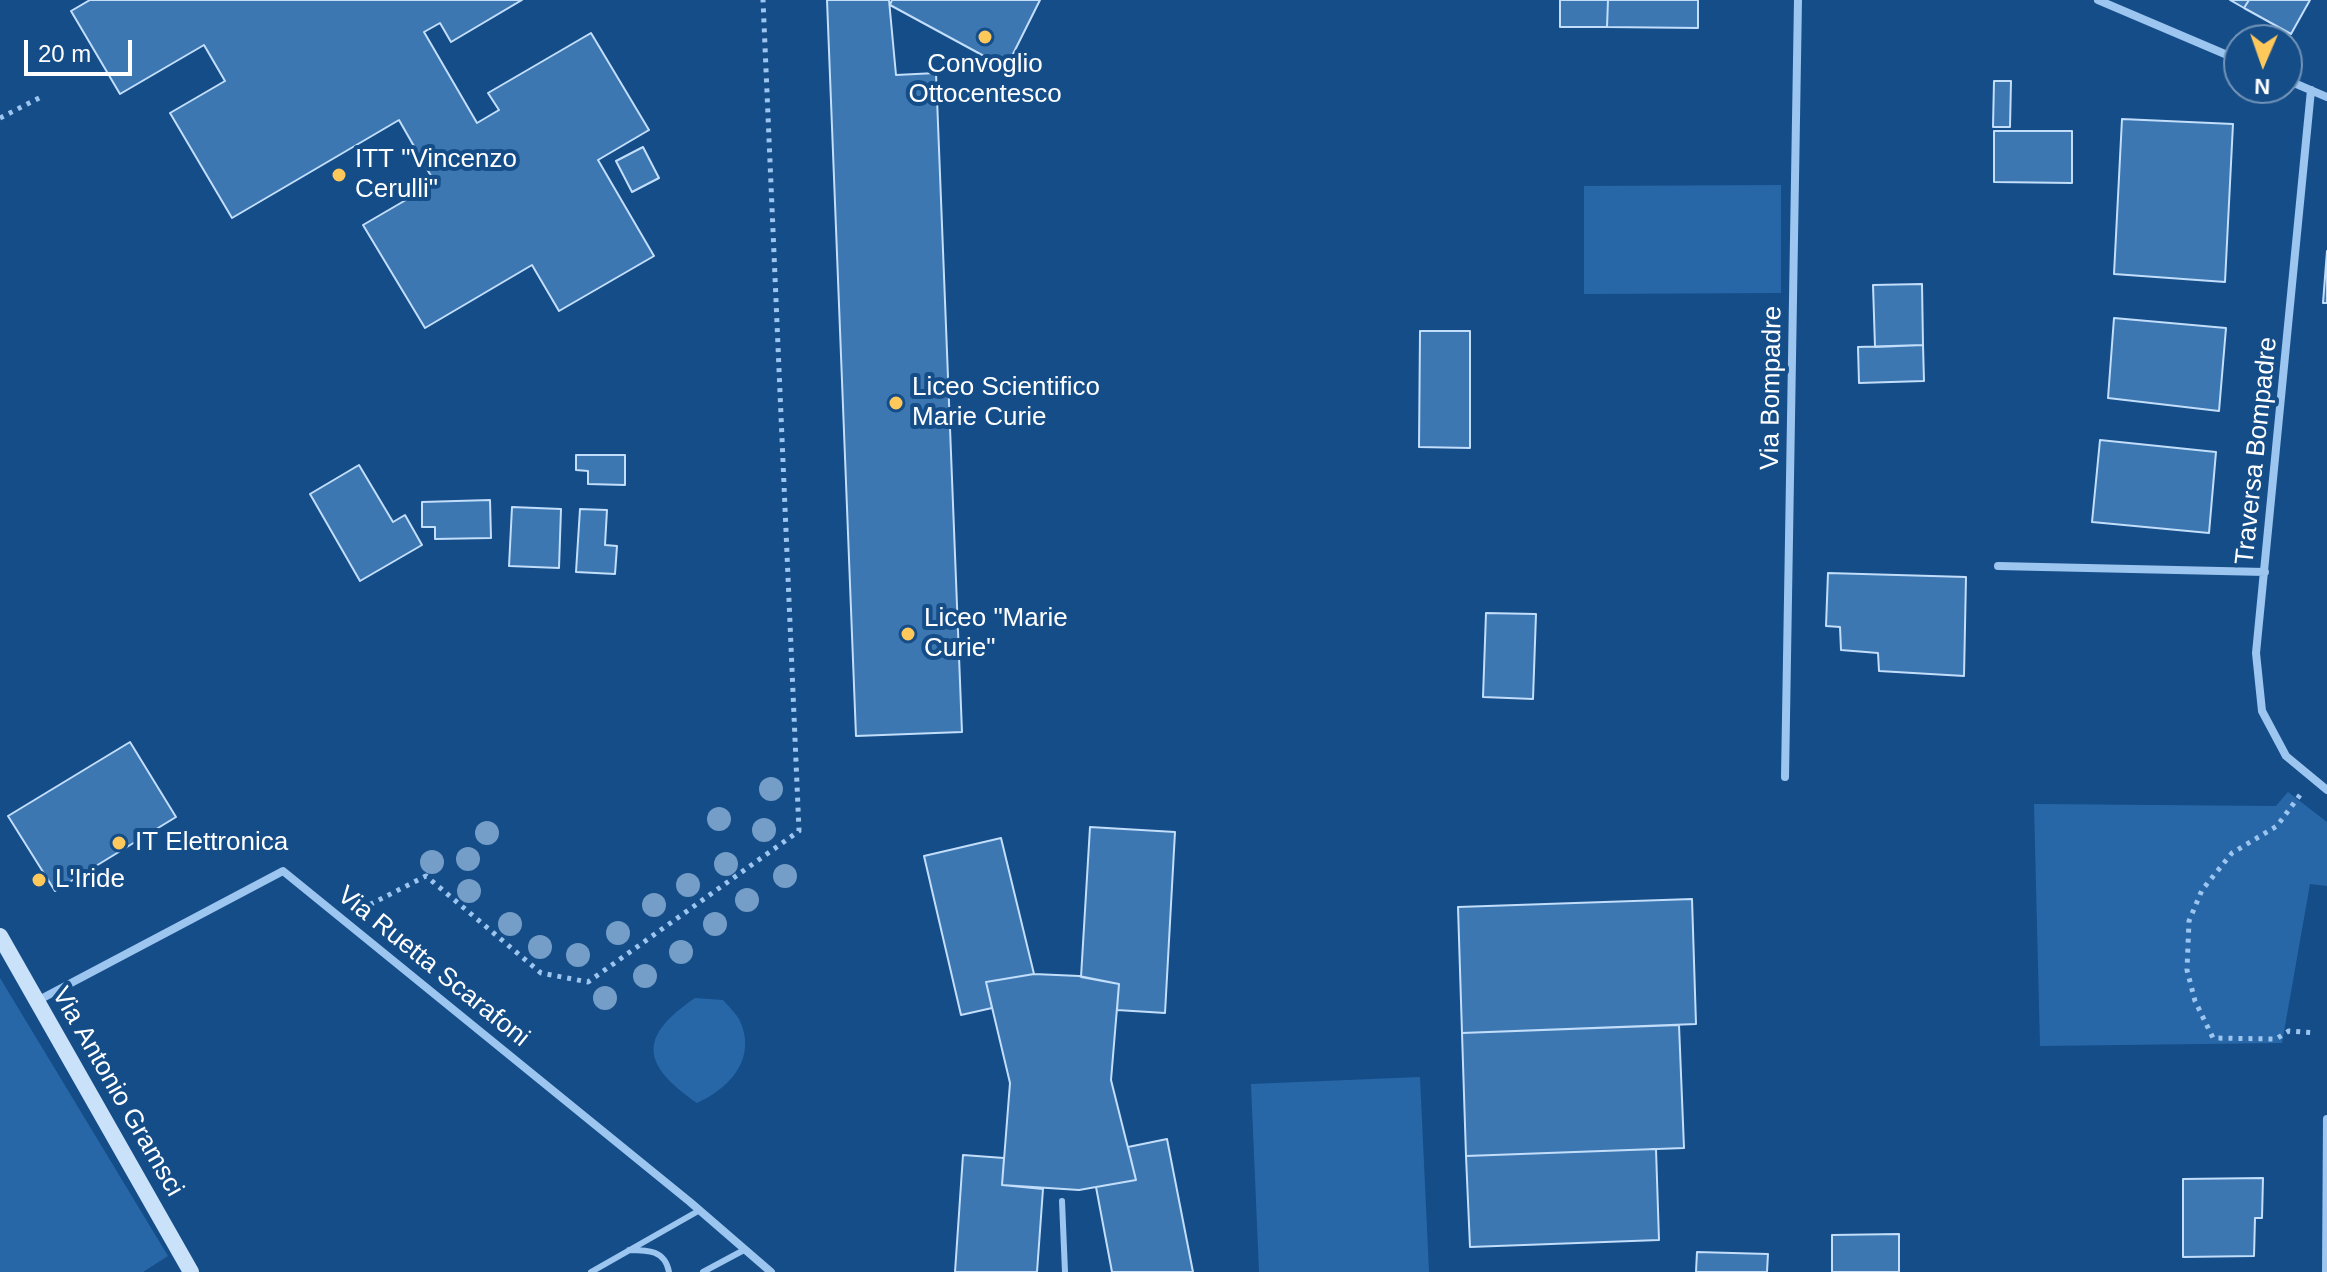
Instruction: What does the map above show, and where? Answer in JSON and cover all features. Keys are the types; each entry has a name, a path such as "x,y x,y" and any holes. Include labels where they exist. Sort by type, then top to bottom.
{"street":[{"name":"Via Bompadre","path":"1785,777 1798,0"},
{"path":"2098,0 2223,53"},
{"path":"2303,87 2327,97"},
{"name":"Traversa Bompadre","path":"2311,90 2256,653 2262,711 2286,756 2327,790"},
{"path":"1998,566 2265,572"},
{"name":"Via Ruetta Scarafoni","path":"37,1001 283,871 700,1210 771,1272"},
{"name":"Via Antonio Gramsci","path":"0,936 191,1272"},
{"path":"2326,1272 2327,1119"}],"lane":[{"path":"1062,1201 1065,1272"},
{"path":"591,1272 700,1210"},
{"path":"628,1250 661,1255 667,1261 669,1272"},
{"path":"703,1272 744,1250"}],"path":[{"path":"342,919 426,876 541,973 588,982 799,831 763,0"},
{"path":"0,118 41,97"},
{"path":"2301,794 2277,826 2232,853 2202,890 2189,921 2187,970 2195,1001 2213,1038 2276,1039 2289,1031 2316,1033"}],"shaded area":[{"path":"1781,185 1781,293 1584,294 1584,186"},
{"path":"2288,792 2327,822 2327,886 2310,884 2282,1043 2040,1046 2034,804 2276,806"},
{"path":"0,978 168,1256 143,1272 0,1272"},
{"path":"695,998 723,1000 739,1019 745,1046 743,1059 730,1080 697,1103 665,1076 654,1050 663,1025"},
{"path":"1420,1077 1429,1272 1259,1272 1251,1084"}],"building":[{"path":"90,0 522,0 451,42 440,23 424,32 477,123 499,110 488,93 591,33 649,130 598,160 654,256 559,311 532,265 425,328 363,225 435,183 399,120 232,218 170,113 225,81 204,45 120,94 71,11"},
{"name":"Liceo Scientifico Marie Curie","path":"827,0 889,0 896,75 936,73 962,732 856,736"},
{"name":"Convoglio Ottocentesco","path":"892,0 1040,0 1006,68 890,5"},
{"path":"1560,0 1608,0 1607,27 1560,27"},
{"path":"1608,0 1698,0 1698,28 1607,27"},
{"path":"2230,0 2249,0 2244,8"},
{"path":"2249,0 2310,0 2297,24 2273,24 2244,8"},
{"path":"1994,81 2011,81 2010,127 1993,127"},
{"path":"2122,119 2233,124 2225,282 2114,274"},
{"path":"1994,131 2072,131 2072,183 1994,182"},
{"path":"643,147 659,178 632,192 616,161"},
{"path":"2327,251 2327,303 2323,303"},
{"path":"1922,284 1923,345 1875,347 1873,285"},
{"path":"2114,318 2226,328 2219,411 2108,398"},
{"path":"1420,331 1470,331 1470,448 1419,447"},
{"path":"1923,345 1924,381 1859,383 1858,347"},
{"path":"2100,440 2216,452 2209,533 2092,522"},
{"path":"576,455 625,455 625,485 588,484 588,471 576,470"},
{"path":"359,465 393,522 405,515 422,545 360,581 310,494"},
{"path":"490,500 491,538 435,539 435,527 422,527 422,502"},
{"path":"512,507 561,509 559,568 509,566"},
{"path":"580,509 607,510 605,545 617,546 615,574 576,572"},
{"path":"1828,573 1966,577 1964,676 1879,671 1878,653 1841,650 1840,627 1826,626"},
{"path":"1486,613 1536,614 1533,699 1483,697"},
{"path":"130,742 176,817 55,891 8,816"},
{"path":"1090,827 1175,832 1165,1013 1117,1010 1119,984 1081,977"},
{"path":"1001,838 1034,974 986,982 992,1008 961,1015 924,856"},
{"path":"1692,899 1696,1024 1462,1033 1458,907"},
{"path":"1034,974 1079,976 1119,984 1111,1080 1136,1180 1079,1190 1002,1185 1010,1083 986,982"},
{"path":"1679,1025 1684,1148 1466,1156 1462,1033"},
{"path":"1167,1139 1193,1272 1112,1272 1096,1187 1136,1180 1128,1147"},
{"path":"1656,1149 1659,1240 1470,1247 1466,1156"},
{"path":"963,1155 1004,1158 1002,1185 1043,1189 1037,1272 955,1272"},
{"path":"2263,1178 2262,1218 2255,1218 2254,1256 2183,1257 2183,1179"},
{"path":"1899,1234 1899,1272 1832,1272 1832,1235"},
{"path":"1697,1252 1768,1254 1767,1272 1696,1272"}],"place":[{"name":"Convoglio Ottocentesco","path":"985,37"},
{"name":"ITT \"Vincenzo Cerulli\"","path":"339,175"},
{"name":"Liceo Scientifico Marie Curie","path":"896,403"},
{"name":"Liceo \"Marie Curie\"","path":"908,634"},
{"name":"IT Elettronica","path":"119,843"},
{"name":"L'Iride","path":"39,880"}]}
